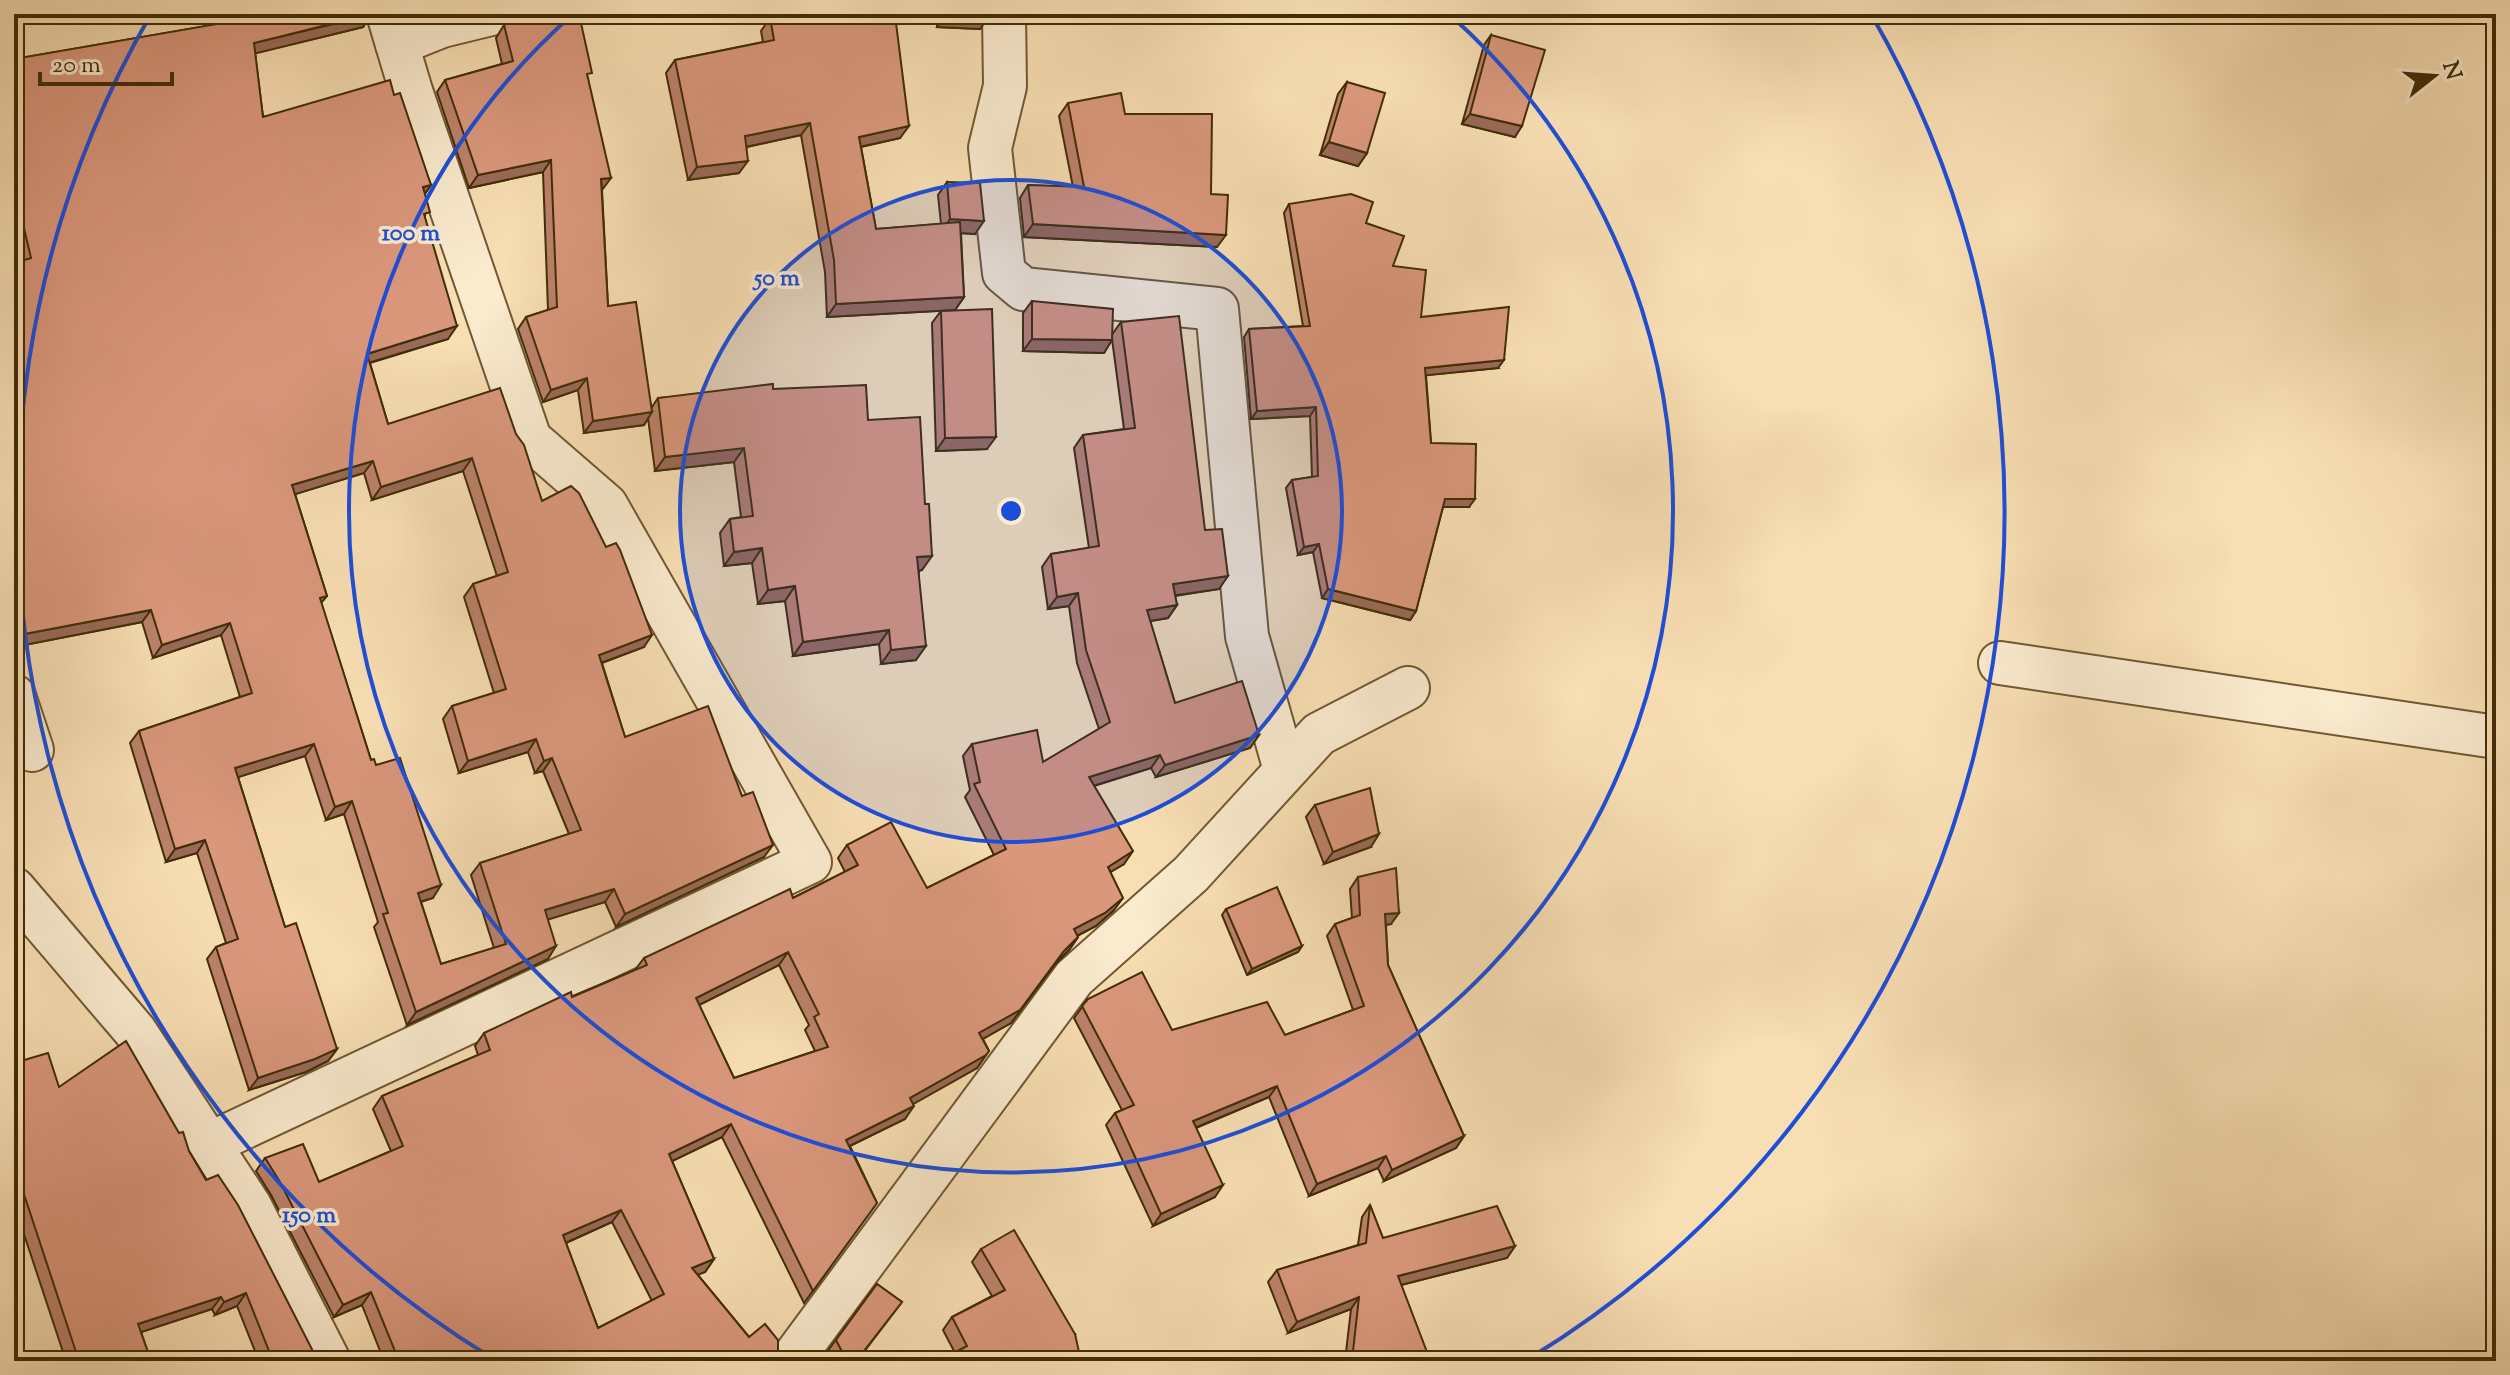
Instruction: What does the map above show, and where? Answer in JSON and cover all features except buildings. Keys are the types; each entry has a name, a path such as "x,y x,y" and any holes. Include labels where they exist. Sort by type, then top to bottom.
{"street":[{"path":"209,1144 810,862 606,505 530,439 415,105 392,29 442,26 491,14"},
{"path":"1004,14 1005,86 990,148 1004,273 1023,289 1217,309 1247,636 1285,770"},
{"path":"2000,663 2496,737"},
{"path":"791,1361 1074,978 1191,874 1319,734 1408,688"},
{"path":"14,696 32,750"},
{"path":"14,889 135,1031 250,1206 329,1361"}]}
